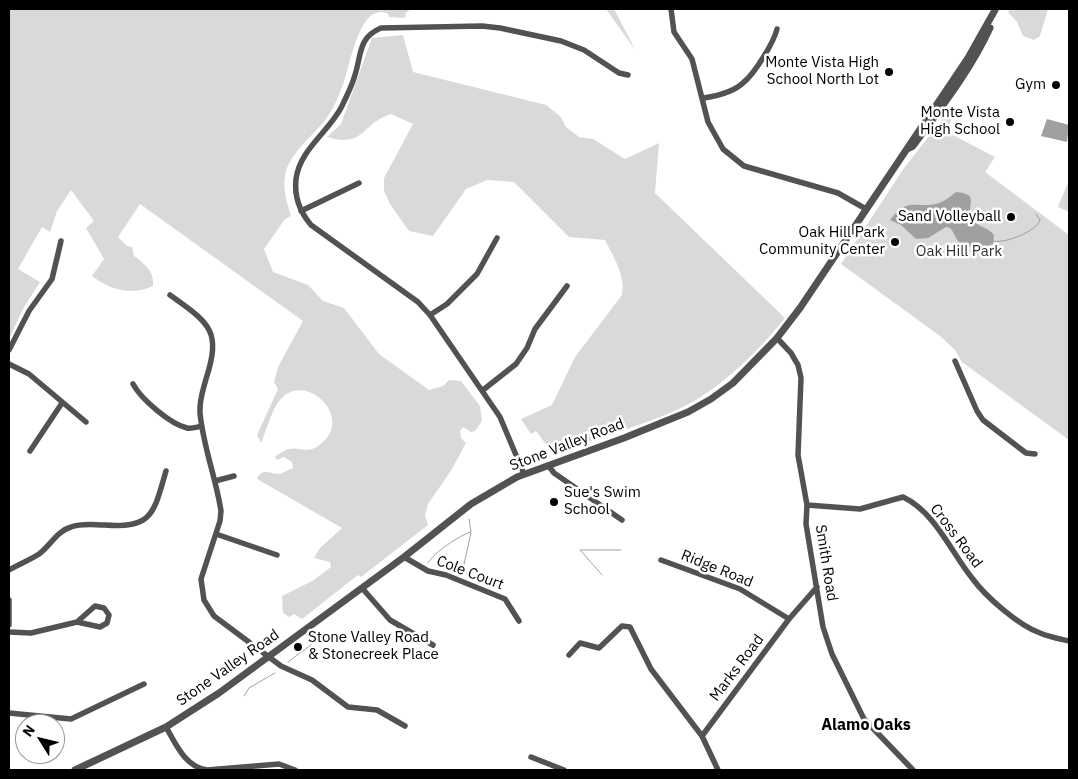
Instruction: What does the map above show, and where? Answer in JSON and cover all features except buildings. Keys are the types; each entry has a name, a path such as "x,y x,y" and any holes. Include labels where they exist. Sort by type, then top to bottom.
{"street":[{"path":"671,9 674,32 692,59 704,98 708,122 718,142 736,161 765,173 838,194 866,209"},
{"name":"Stone Valley Road","path":"75,770 166,727 270,658 471,504 524,474 624,438 688,412 711,399 733,383 777,338 968,58 993,9"},
{"path":"524,474 500,417 430,315 418,302 322,234 301,211 296,196 296,179 303,158 336,117 354,79 362,44 370,33 381,28 482,26 500,28 561,41 584,50 619,73 628,75"},
{"path":"704,98 717,96 744,82 775,38 777,29"},
{"path":"301,211 359,183"},
{"path":"430,315 447,304 477,274 497,238"},
{"path":"9,350 29,311 52,279 61,241"},
{"path":"483,390 516,364 527,348 535,329 567,286"},
{"path":"170,295 196,314 211,333 213,354 200,400 202,426 220,512 216,534 201,579 204,600 214,616 289,671 312,680 348,707 377,710 405,726"},
{"name":"Smith Road","path":"777,338 791,353 798,365 801,378 798,455 807,505 806,524 823,628 842,676 864,719 913,770"},
{"path":"955,361 977,411 983,420 1026,453 1035,454"},
{"path":"9,364 29,374 86,422"},
{"path":"133,384 140,396 178,424 189,429 202,426"},
{"path":"30,451 62,403"},
{"path":"548,465 554,473 622,520"},
{"path":"9,570 39,554 57,536 72,526 87,524 130,527 148,517 156,505 166,471"},
{"path":"215,481 234,476"},
{"name":"Cross Road","path":"807,505 860,509 903,498 907,499 925,512 972,578 992,599 1039,633 1069,642"},
{"path":"216,534 277,555"},
{"name":"Cole Court","path":"404,557 428,571 446,575 505,599 519,621"},
{"name":"Ridge Road","path":"661,560 740,589 789,619"},
{"name":"Marks Road","path":"702,736 789,619 817,587"},
{"path":"362,588 390,620 433,645"},
{"path":"9,600 9,625"},
{"path":"9,632 31,633 77,622 100,627 107,623 109,615 104,608 95,606 77,622"},
{"path":"569,655 580,643 599,648 622,626 630,627 651,669 702,736 718,770"},
{"path":"9,713 71,719 144,684"},
{"path":"166,727 183,756 197,768 207,770 279,764 295,770"},
{"path":"531,757 564,770"}],"green space":[{"path":"9,9 411,9 406,13 405,18 389,17 388,14 378,12 370,16 363,25 338,98 325,121 294,155 286,171 286,199 291,216 285,219 264,249 273,272 308,285 323,301 344,308 379,354 429,390 443,386 449,380 461,381 480,406 482,421 475,431 471,432 463,427 460,431 461,438 466,443 452,469 428,504 425,515 428,525 361,577 358,575 302,619 294,614 289,617 283,613 282,596 314,580 331,567 330,562 314,558 320,548 342,528 257,479 264,472 280,474 293,468 292,462 284,457 277,460 275,456 284,451 293,448 308,450 322,443 330,432 332,421 329,410 322,400 312,393 301,390 290,392 277,404 261,443 257,435 278,389 274,382 278,367 303,321 140,204 118,237 127,246 132,247 134,256 151,272 153,286 137,291 129,291 106,285 92,276 104,259 86,228 94,221 71,190 57,211 50,232 42,227 18,269 40,282 23,309 9,339"},
{"path":"606,9 614,9 636,51"},
{"path":"1010,9 1048,9 1040,36 1034,40 1023,36 1017,22 1008,12"},
{"path":"403,35 413,72 546,105 560,116 566,127 579,137 593,139 625,159 659,143 655,193 785,318 744,363 721,383 696,400 644,423 554,455 536,431 531,434 521,419 552,405 575,357 622,295 623,288 618,266 605,240 569,237 514,182 487,180 466,189 433,236 409,231 390,204 384,191 384,178 413,124 391,114 373,123 356,137 340,140 327,137 341,124 372,38"},
{"name":"Oak Hill Park","path":"949,111 954,111 947,132 995,157 985,172 1069,235 1069,440 962,362 955,350 940,336 841,264 904,168"},
{"path":"1069,180 1069,212 1058,207"}],"shaded area":[{"path":"1047,119 1069,125 1067,142 1041,136"},
{"path":"956,192 970,197 970,217 975,223 994,235 993,244 985,247 962,245 950,228 946,227 928,238 916,239 901,225 890,220 897,212 908,205 939,203"}],"waterway":[{"path":"993,241 1005,241 1027,232 1038,224 1040,220 1036,214"},
{"path":"428,563 435,554 447,545 471,532 469,519"},
{"path":"467,574 464,564 471,533"},
{"path":"580,550 621,550"},
{"path":"581,551 602,575"},
{"path":"288,662 327,633"},
{"path":"244,696 249,688 275,673"}],"place":[{"name":"Monte Vista High School North Lot","path":"889,72"},
{"name":"Gym","path":"1056,85"},
{"name":"Monte Vista High School","path":"1010,122"},
{"name":"Sand Volleyball","path":"1011,217"},
{"name":"Oak Hill Park Community Center","path":"895,242"},
{"name":"Sue's Swim School","path":"554,502"},
{"name":"Stone Valley Road & Stonecreek Place","path":"298,647"}],"district":[{"name":"Alamo Oaks","path":"866,725"}]}
